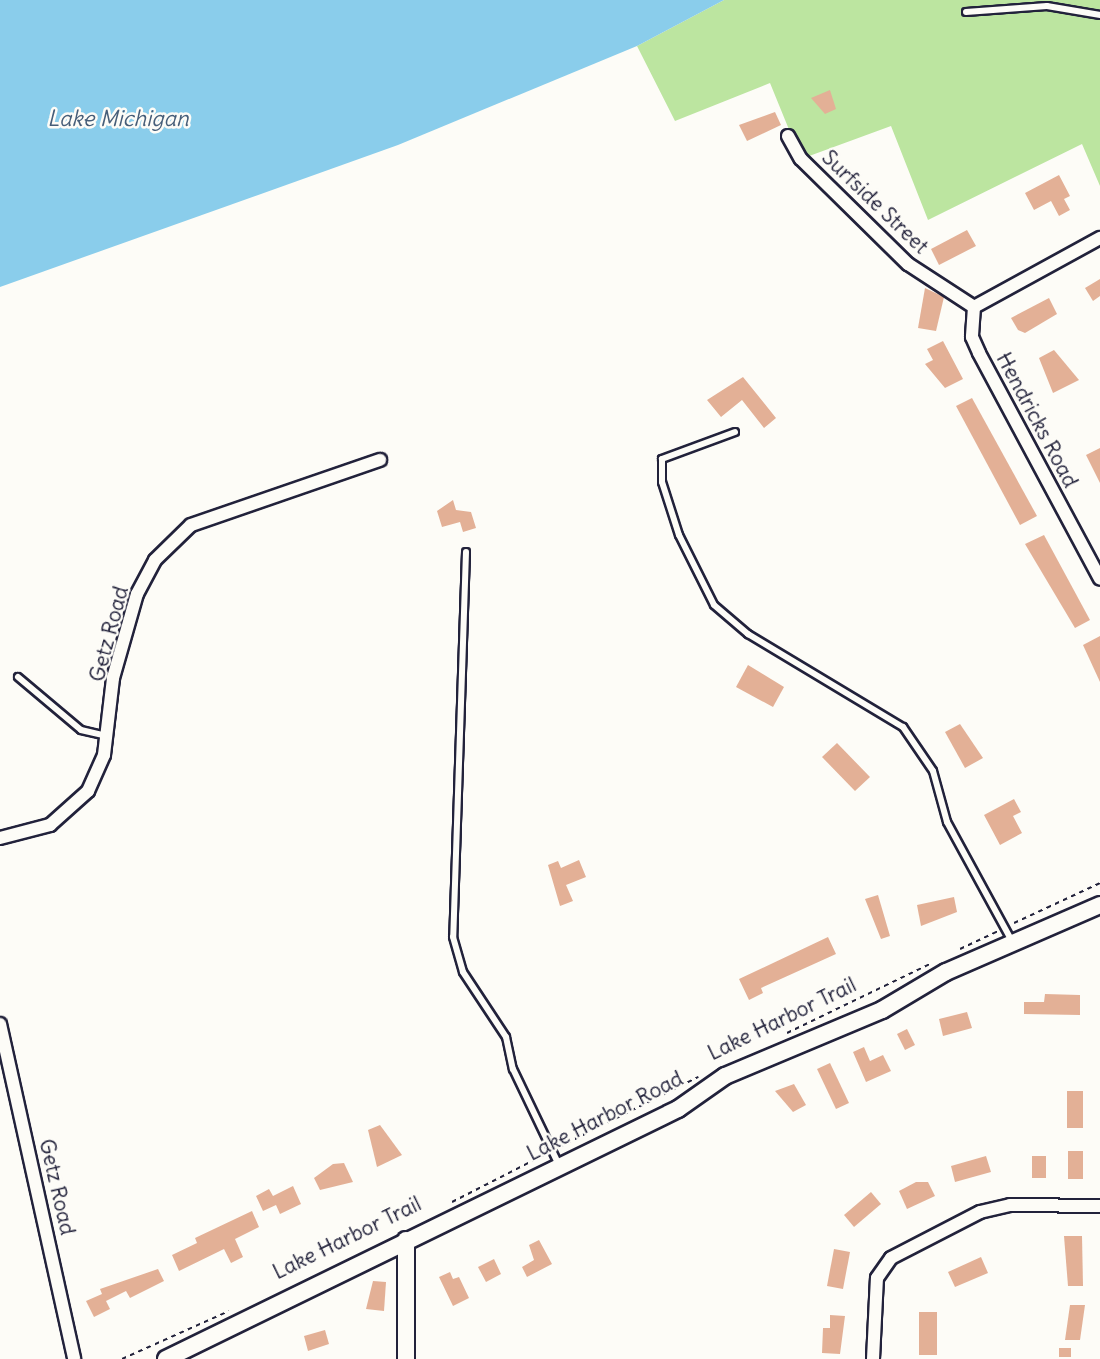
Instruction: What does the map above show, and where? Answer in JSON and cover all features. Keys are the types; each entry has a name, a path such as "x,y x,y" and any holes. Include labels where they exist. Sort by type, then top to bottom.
{"street":[{"name":"Surfside Street","path":"788,135 801,159 908,264 974,307"},
{"path":"974,307 1100,238"},
{"name":"Hendricks Road","path":"974,307 972,338 1100,579"},
{"name":"Getz Road","path":"0,838 50,825 80,802 104,755 116,667 137,594 155,560 191,525 380,460"},
{"name":"Lake Harbor Road","path":"166,1359 678,1109 725,1076 882,1010 946,972 1015,946 1100,905"},
{"name":"Getz Road","path":"0,1024 74,1359"},
{"path":"873,1359 877,1278 891,1258 980,1212 1010,1205 1100,1206"},
{"path":"406,1240 406,1359"}],"lane":[{"path":"966,12 1047,6 1100,15"},
{"path":"735,432 662,459 662,482 679,535 714,605 748,634 903,727 933,771 946,822 1015,946"},
{"path":"466,552 453,937 463,972 506,1037 513,1069 559,1166"},
{"path":"18,677 81,730 107,736"}],"path":[{"path":"953,952 1100,883"},
{"name":"Lake Harbor Trail","path":"779,1037 933,962"},
{"name":"Lake Harbor Trail","path":"449,1204 706,1073"},
{"path":"122,1359 237,1308"}],"green space":[{"path":"724,0 1100,0 1100,186 1082,144 928,220 891,126 801,159 770,83 675,121 637,46"}],"water":[{"name":"Lake Michigan","path":"0,0 724,0 637,46 398,145 0,287"}],"building":[{"path":"830,90 836,109 825,114 811,98"},
{"path":"775,112 781,125 747,141 739,125"},
{"path":"1059,175 1070,196 1064,199 1070,210 1059,216 1051,201 1034,210 1025,193"},
{"path":"967,230 976,246 939,265 931,249"},
{"path":"1100,279 1100,296 1093,301 1085,288"},
{"path":"925,288 944,297 936,331 918,328"},
{"path":"1049,298 1057,314 1025,333 1018,330 1011,318"},
{"path":"943,341 963,379 945,388 925,364 933,360 927,349"},
{"path":"1054,350 1079,380 1053,393 1039,358"},
{"path":"743,377 776,418 764,428 742,400 721,417 707,400"},
{"path":"972,398 1037,516 1020,525 956,406"},
{"path":"1100,448 1100,483 1086,455"},
{"path":"453,500 456,510 471,512 476,528 463,532 460,522 442,527 437,511"},
{"path":"1044,535 1090,620 1075,628 1025,544"},
{"path":"1100,636 1100,682 1083,645"},
{"path":"748,665 784,687 773,707 736,687"},
{"path":"960,724 983,758 965,768 945,732"},
{"path":"837,743 870,777 855,791 822,757"},
{"path":"1014,799 1021,812 1013,816 1022,833 1000,845 984,815"},
{"path":"579,860 586,877 566,885 573,901 560,906 548,865 558,861 561,868"},
{"path":"878,895 890,936 881,939 865,899"},
{"path":"954,897 957,912 921,926 917,905"},
{"path":"828,937 836,954 761,988 763,993 749,1000 739,979"},
{"path":"1045,994 1080,995 1080,1015 1024,1014 1024,1002 1044,1002"},
{"path":"967,1012 972,1028 943,1036 939,1019"},
{"path":"907,1029 915,1045 905,1050 897,1034"},
{"path":"864,1047 870,1061 883,1055 891,1071 866,1082 853,1052"},
{"path":"830,1063 849,1103 836,1109 817,1069"},
{"path":"794,1084 806,1105 793,1112 775,1091"},
{"path":"1067,1091 1083,1091 1083,1128 1067,1128"},
{"path":"380,1125 402,1155 377,1167 368,1130"},
{"path":"1068,1151 1083,1151 1083,1179 1068,1179"},
{"path":"986,1156 991,1172 955,1182 951,1166"},
{"path":"1032,1156 1046,1156 1046,1178 1032,1178"},
{"path":"344,1163 353,1182 320,1190 314,1178 333,1164"},
{"path":"916,1182 928,1182 935,1196 907,1209 899,1191"},
{"path":"293,1186 301,1204 280,1214 276,1205 263,1211 256,1196 269,1189 273,1196"},
{"path":"871,1192 881,1204 854,1227 844,1215"},
{"path":"252,1211 259,1227 235,1239 243,1257 231,1263 224,1249 179,1271 172,1255 197,1243 195,1238"},
{"path":"1064,1236 1082,1236 1083,1286 1068,1286"},
{"path":"539,1240 552,1264 527,1277 522,1267 534,1260 529,1245"},
{"path":"834,1249 850,1252 843,1289 827,1286"},
{"path":"981,1257 988,1273 955,1287 948,1272"},
{"path":"494,1259 501,1274 486,1282 478,1267"},
{"path":"158,1269 164,1281 130,1298 126,1291 106,1301 110,1309 94,1317 86,1301 102,1294 100,1289"},
{"path":"450,1272 453,1279 459,1277 469,1298 453,1306 439,1277"},
{"path":"373,1281 386,1282 384,1311 366,1309"},
{"path":"1070,1305 1085,1305 1080,1340 1065,1340"},
{"path":"919,1312 937,1312 937,1355 919,1355"},
{"path":"830,1315 845,1316 840,1354 822,1353 823,1328 830,1328"},
{"path":"325,1330 329,1344 308,1351 304,1336"},
{"path":"1059,1348 1071,1348 1071,1357 1059,1357"}]}
